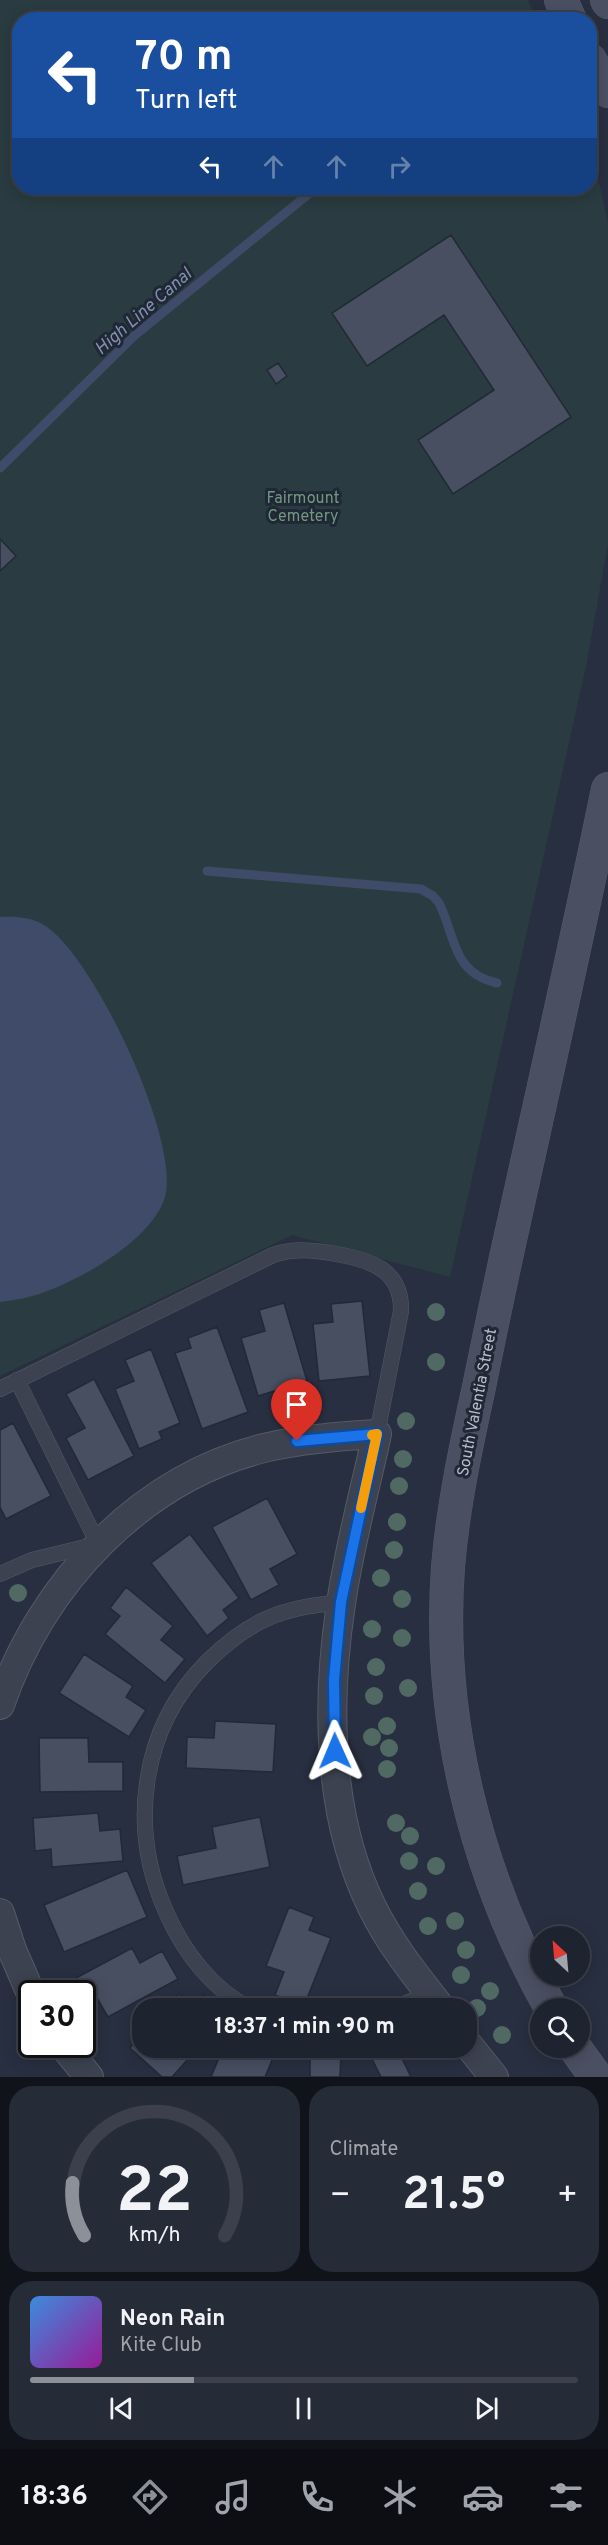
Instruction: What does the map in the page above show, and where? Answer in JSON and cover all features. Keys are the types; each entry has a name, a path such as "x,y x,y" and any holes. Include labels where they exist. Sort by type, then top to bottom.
{"street":[{"path":"597,72 608,91"},
{"name":"South Valentia Street","path":"547,1998 507,1920 489,1870 471,1807 451,1702 446,1644 446,1597 453,1522 473,1413 606,807"},
{"path":"0,1705 9,1679 32,1631 70,1577 98,1544 155,1498 183,1481 237,1456 297,1441 377,1434 341,1602 334,1690 335,1751 341,1823 362,1886 381,1925 433,1998"},
{"path":"0,1913 25,1980"},
{"path":"477,2056 494,2077"},
{"path":"73,2058 89,2077"},
{"path":"582,2058 596,2077"}],"lane":[{"path":"0,1389 273,1256 293,1250 315,1251 364,1259 376,1264 388,1275 399,1296 401,1311 377,1434"},
{"path":"0,1574 32,1560 98,1544 16,1380"},
{"path":"235,1998 214,1983 200,1968 172,1926 159,1897 150,1869 144,1835 143,1803 150,1763 170,1712 180,1694 196,1674 232,1640 246,1630 279,1614 314,1605 341,1602"}],"green space":[{"name":"Fairmount Cemetery","path":"0,0 528,0 533,12 12,12 12,195 597,195 597,174 608,223 608,544 586,666 450,1277 292,1235 0,1376"}],"water":[{"path":"0,917 34,920 44,925 64,943 86,973 109,1011 130,1053 148,1097 161,1138 167,1174 164,1200 156,1216 127,1246 90,1271 53,1289 27,1298 0,1302"}],"building":[{"path":"451,235 571,417 453,494 418,440 494,390 444,315 367,366 332,313"},
{"path":"278,363 287,376 276,384 267,370"},
{"path":"0,539 16,556 0,571"},
{"path":"362,1301 370,1376 319,1381 313,1324 333,1322 331,1304"},
{"path":"284,1303 307,1381 258,1396 241,1338 265,1331 259,1310"},
{"path":"217,1327 248,1412 202,1429 175,1353 191,1348 188,1338"},
{"path":"151,1349 180,1423 159,1432 162,1439 139,1449 115,1389 134,1381 125,1360"},
{"path":"94,1379 134,1456 88,1480 66,1438 85,1428 66,1394"},
{"path":"13,1423 51,1496 6,1519 0,1507 0,1430"},
{"path":"267,1498 297,1554 270,1569 279,1585 251,1600 212,1527"},
{"path":"190,1534 239,1598 223,1610 229,1618 207,1636 151,1563"},
{"path":"126,1587 173,1626 161,1640 185,1659 165,1683 105,1634 120,1616 110,1608"},
{"path":"84,1654 133,1686 126,1697 146,1710 129,1737 59,1693"},
{"path":"215,1721 276,1724 273,1772 186,1768 187,1737 214,1738"},
{"path":"39,1738 88,1738 89,1762 123,1762 123,1791 40,1792"},
{"path":"98,1813 100,1831 120,1829 123,1861 52,1867 51,1849 35,1851 33,1818"},
{"path":"260,1817 270,1867 183,1885 177,1856 216,1848 212,1827"},
{"path":"127,1870 147,1917 64,1952 44,1905"},
{"path":"289,1907 314,1917 309,1930 331,1938 307,1998 283,1998 275,1995 284,1972 266,1966"},
{"path":"132,1948 140,1963 162,1951 178,1979 143,1998 132,1998 132,2004 108,2017 96,1999 96,1980 77,1980 76,1978"},
{"path":"141,2058 189,2058 172,2077 162,2077"},
{"path":"219,2058 273,2058 265,2077 211,2077"},
{"path":"310,2058 341,2058 340,2077 310,2077"},
{"path":"372,2058 402,2058 411,2077 381,2077"}],"waterway":[{"name":"High Line Canal","path":"0,468 134,336 307,195"},
{"path":"207,871 421,889 433,896 439,903 463,962 482,978 497,983"}],"slow traffic":[{"path":"361,1508 377,1434 372,1435"}],"route":[{"path":"297,1441 377,1434 341,1602 334,1680 335,1751"}]}
